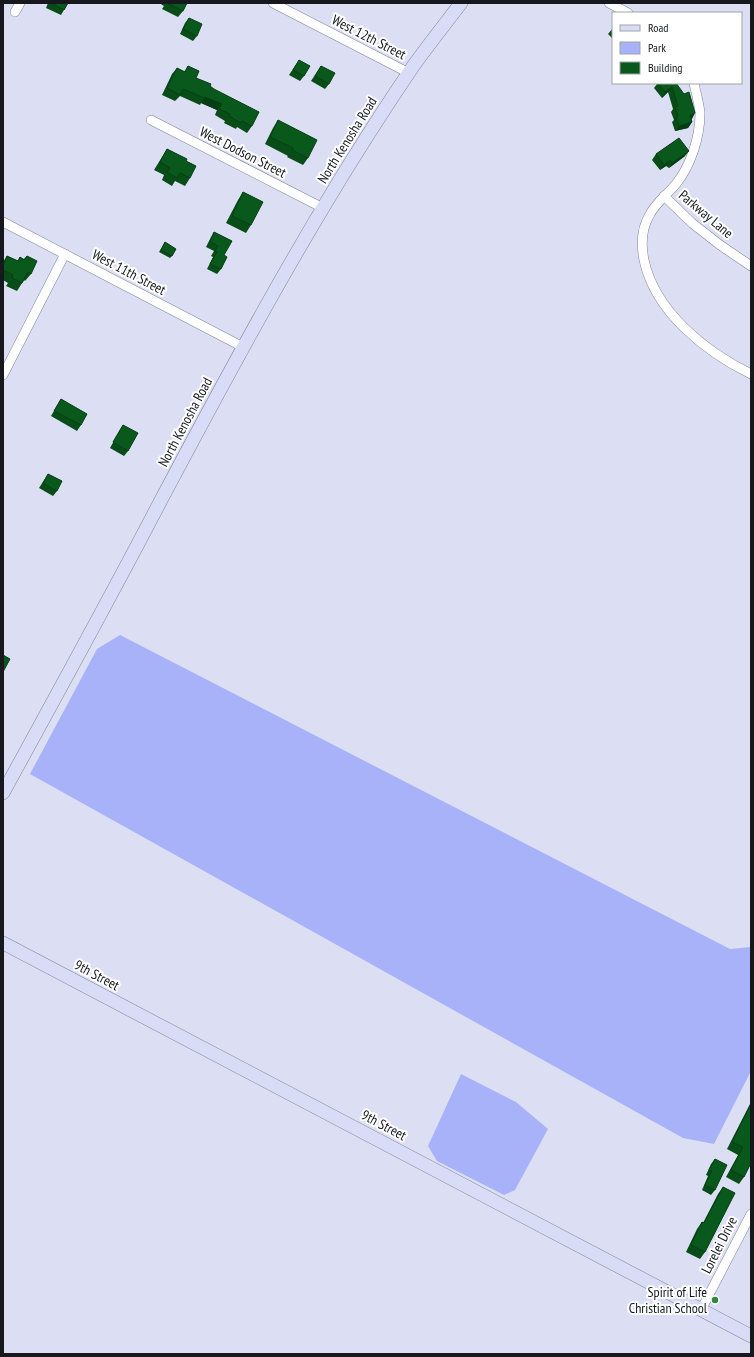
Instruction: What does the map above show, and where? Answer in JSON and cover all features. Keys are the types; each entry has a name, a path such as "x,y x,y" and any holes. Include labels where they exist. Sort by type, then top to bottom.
{"street":[{"name":"West 12th Street","path":"274,3 409,73"},
{"name":"North Kenosha Road","path":"3,793 112,594 243,347 323,208 409,73 461,3"},
{"path":"609,3 626,9"},
{"path":"694,84 700,113 695,145 686,168 675,184 657,202 648,216 642,233 642,251 645,265 653,284 672,315 691,334 712,350 751,374"},
{"name":"West Dodson Street","path":"151,120 323,208"},
{"name":"Parkway Lane","path":"664,196 692,223 720,245 751,266"},
{"name":"West 11th Street","path":"3,222 243,347"},
{"path":"3,375 65,254"},
{"name":"9th Street","path":"3,943 751,1336"},
{"name":"Lorelei Drive","path":"701,1310 751,1214"}],"green space":[{"path":"120,635 730,949 751,947 751,1071 714,1144 683,1138 30,774 97,649"},
{"path":"461,1074 516,1102 548,1129 515,1190 504,1195 437,1161 428,1146"}],"building":[{"path":"51,3 68,3 64,10"},
{"path":"167,3 187,3 183,11"},
{"path":"189,18 202,24 197,36 183,29"},
{"path":"299,60 310,66 304,76 293,70"},
{"path":"188,66 199,71 196,78 211,84 210,86 214,89 259,112 252,126 242,121 241,123 229,116 230,114 219,109 222,104 183,89 180,95 167,88 177,68 185,72"},
{"path":"321,66 335,73 329,84 315,76"},
{"path":"659,84 677,84 684,94 689,92 695,113 690,115 692,122 679,126 675,107 678,106 672,87 665,92"},
{"path":"278,120 317,140 308,158 292,150 293,148 270,137"},
{"path":"679,138 689,151 672,163 670,160 664,165 656,154"},
{"path":"167,149 187,159 186,161 196,166 190,178 180,173 177,178 167,172 170,168 160,162"},
{"path":"243,192 263,202 251,225 232,216"},
{"path":"214,232 232,241 224,255 227,257 221,269 210,264 217,252 215,251 218,246 210,242"},
{"path":"165,242 176,249 172,256 161,250"},
{"path":"7,256 18,261 20,257 24,260 27,256 37,261 31,274 28,272 22,283 12,278 13,275 3,270 3,265"},
{"path":"61,399 87,414 81,425 54,411"},
{"path":"123,425 138,433 128,451 113,442"},
{"path":"48,474 62,481 57,491 43,483"},
{"path":"3,655 10,659 3,672"},
{"path":"751,1104 751,1163 744,1177 731,1170 743,1147 732,1142"},
{"path":"715,1159 727,1165 715,1190 705,1185 712,1171 709,1170"},
{"path":"723,1187 735,1193 705,1252 691,1245 702,1222 704,1223"}],"place":[{"name":"Spirit of Life Christian School","path":"715,1300"}]}
